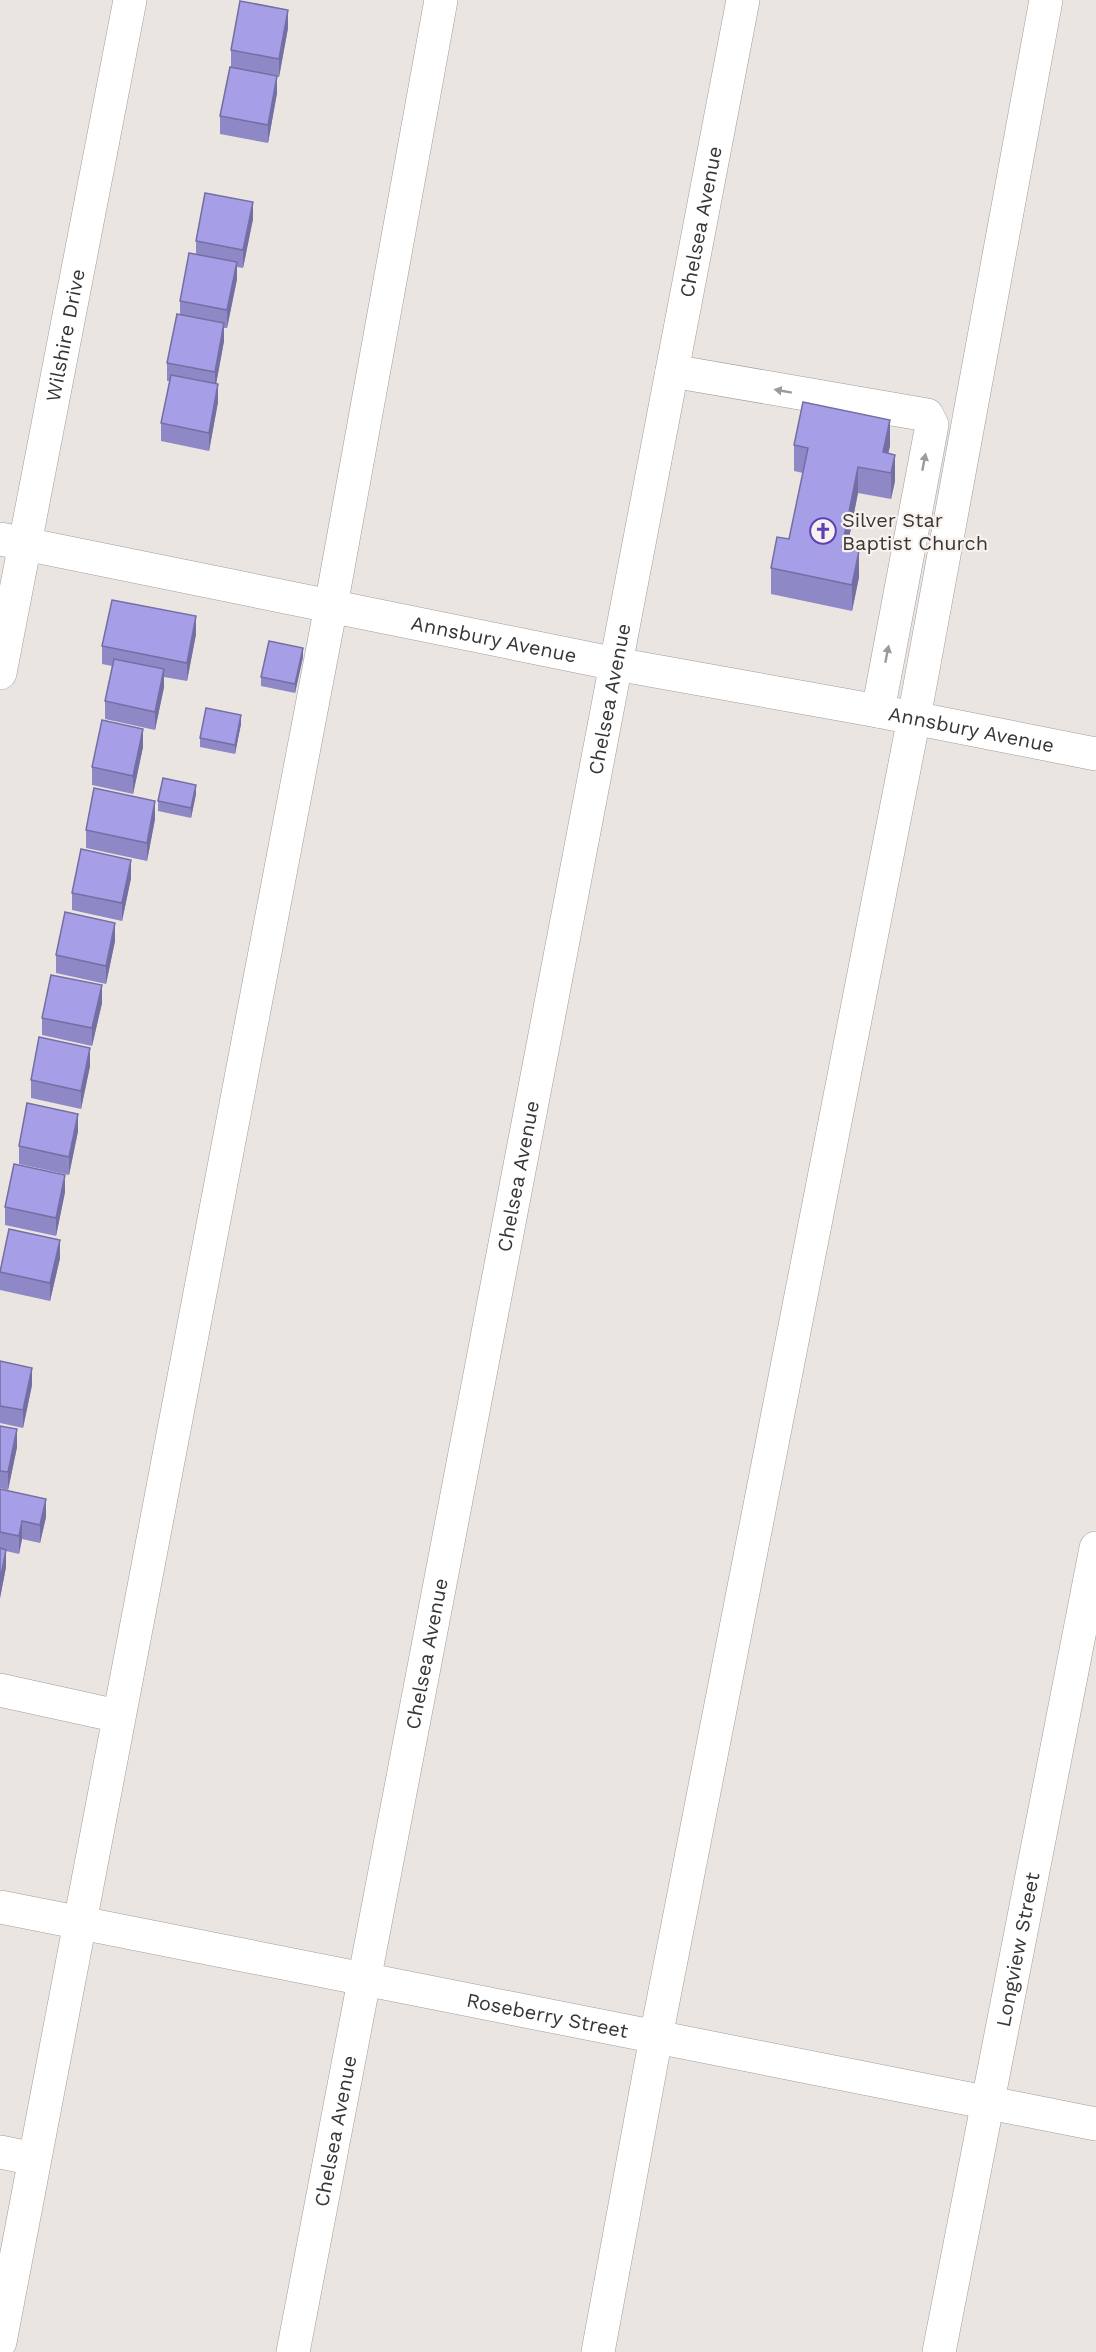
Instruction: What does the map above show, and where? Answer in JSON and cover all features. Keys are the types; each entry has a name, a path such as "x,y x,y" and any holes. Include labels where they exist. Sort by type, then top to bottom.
{"street":[{"name":"Wilshire Drive","path":"0,673 12,542 130,0"},
{"path":"0,2342 331,606 441,0"},
{"name":"Chelsea Avenue","path":"293,2352 743,0"},
{"path":"598,2352 656,2037 914,718 1046,0"},
{"path":"672,371 927,415 932,425 878,711"},
{"name":"Annsbury Avenue","path":"12,542 616,664 878,711 1096,754"},
{"name":"Longview Street","path":"939,2352 1096,1548"},
{"path":"0,1690 118,1716"},
{"name":"Roseberry Street","path":"0,1907 1096,2124"},
{"path":"0,2152 34,2159"}],"building":[{"path":"240,1 288,10 279,59 231,50"},
{"path":"230,67 277,76 268,125 220,116"},
{"path":"205,193 253,202 243,250 196,241"},
{"path":"189,253 237,262 227,310 180,301"},
{"path":"177,314 224,323 215,372 167,363"},
{"path":"171,375 218,384 209,433 161,423"},
{"name":"Silver Star Baptist Church","path":"803,402 890,420 883,452 895,455 891,473 858,467 842,547 859,551 852,585 771,568 777,537 789,539 808,448 794,445"},
{"path":"112,600 196,616 187,663 102,646"},
{"path":"269,641 303,648 295,684 261,677"},
{"path":"114,659 164,669 155,712 105,701"},
{"path":"206,708 241,715 235,745 200,738"},
{"path":"102,720 143,729 133,776 92,767"},
{"path":"163,778 196,785 191,808 158,801"},
{"path":"94,788 155,801 147,843 86,830"},
{"path":"81,849 131,860 122,903 72,893"},
{"path":"65,912 115,923 106,966 56,955"},
{"path":"51,975 102,985 92,1028 42,1018"},
{"path":"39,1037 90,1048 81,1091 31,1080"},
{"path":"27,1103 78,1114 69,1157 19,1146"},
{"path":"14,1164 65,1175 56,1218 5,1207"},
{"path":"9,1229 60,1240 50,1283 0,1272"},
{"path":"0,1361 32,1368 23,1410 0,1406"},
{"path":"0,1426 17,1429 8,1472 0,1471"},
{"path":"0,1489 46,1499 40,1525 22,1521 19,1536 0,1532"},
{"path":"0,1548 6,1550 0,1581"}],"place":[{"name":"Silver Star Baptist Church","path":"823,531"}]}
